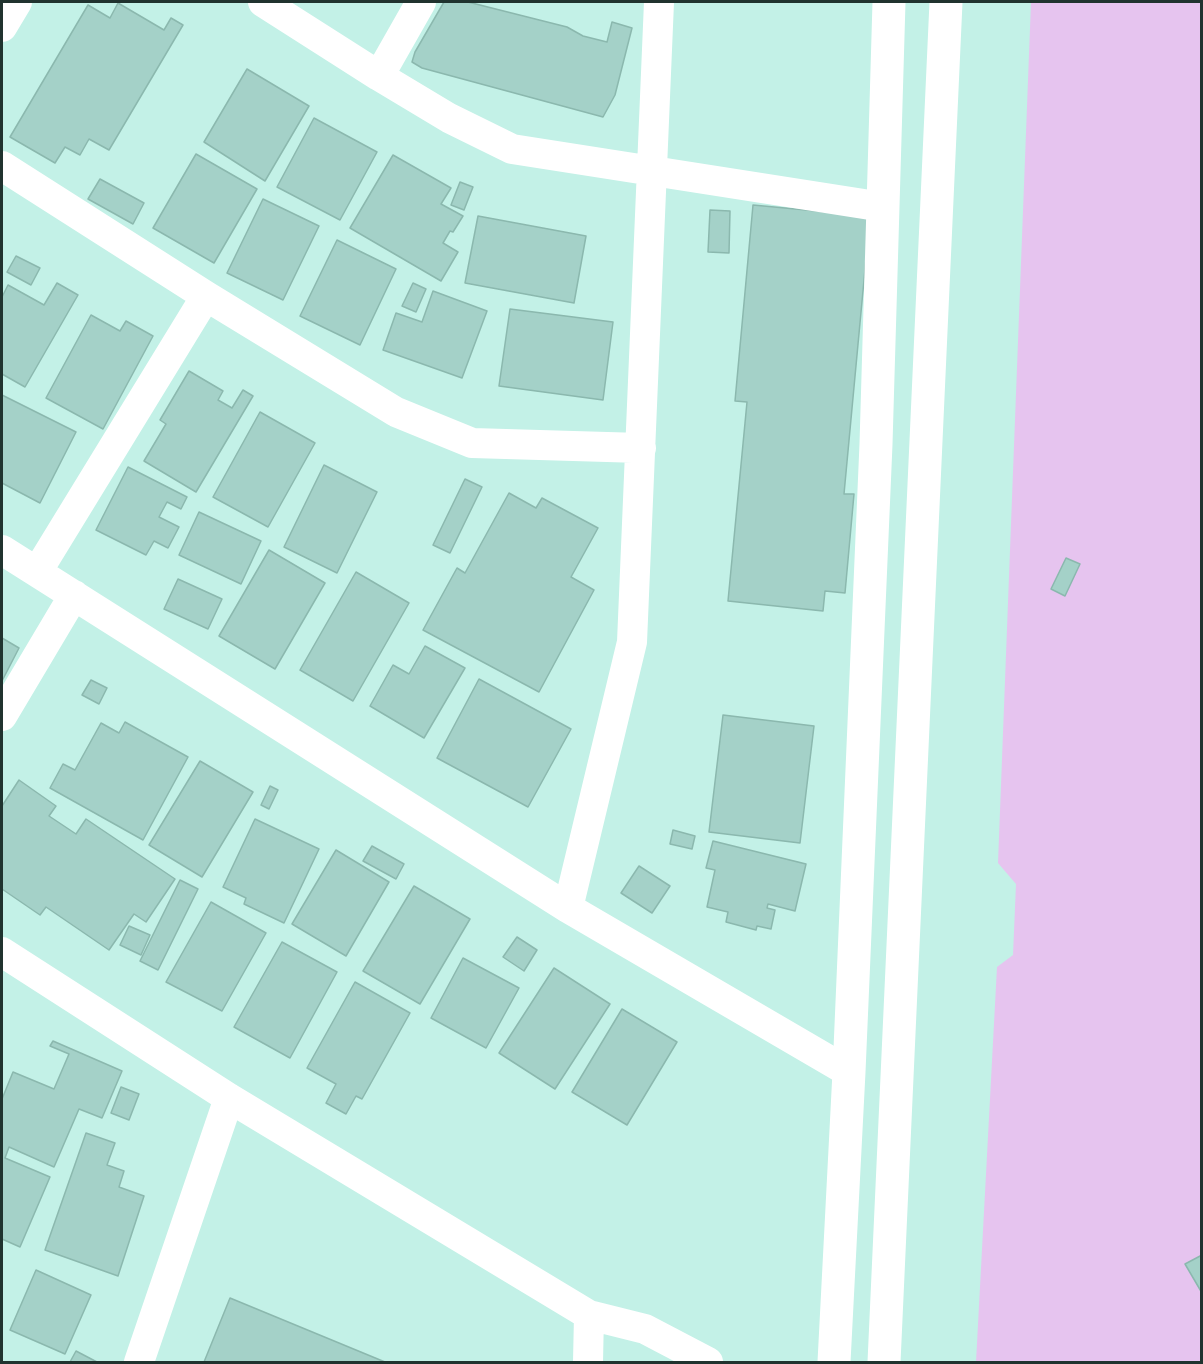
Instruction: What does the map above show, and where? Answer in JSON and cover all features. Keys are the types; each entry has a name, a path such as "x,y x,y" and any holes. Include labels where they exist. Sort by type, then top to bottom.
{"street":[{"path":"2,27 17,2"},
{"path":"379,76 422,2"},
{"path":"568,908 632,642 659,2"},
{"path":"834,1362 849,1072 875,455 890,2"},
{"path":"884,1362 946,2"},
{"path":"270,3 379,76 449,118 512,149 883,207"},
{"path":"2,166 206,296 396,412 472,443 641,448"},
{"path":"37,572 206,296"},
{"path":"2,550 568,908 849,1072"},
{"path":"2,716 74,595"},
{"path":"2,952 229,1098 589,1315 645,1329 708,1362"},
{"path":"139,1362 229,1098"},
{"path":"588,1362 589,1315"}],"shaded area":[{"path":"1031,2 1201,2 1201,1362 976,1362 997,967 1013,955 1016,884 998,863"}],"building":[{"path":"444,2 468,2 567,27 583,36 607,42 612,22 632,28 615,95 603,117 422,68 412,62 415,52"},
{"path":"118,3 164,30 171,18 183,25 109,150 89,139 80,155 65,147 55,163 10,137 88,5 110,18"},
{"path":"247,69 309,106 265,181 204,142"},
{"path":"314,118 377,152 340,220 277,187"},
{"path":"196,154 257,189 214,263 153,228"},
{"path":"393,155 451,188 441,204 463,216 443,243 458,252 441,281 350,228"},
{"path":"100,179 144,203 133,224 88,199"},
{"path":"460,182 473,187 464,210 451,205"},
{"path":"263,199 319,226 283,300 227,273"},
{"path":"753,205 870,216 844,494 854,494 845,593 825,591 823,611 728,601 747,402 735,401"},
{"path":"710,210 730,211 729,253 708,252"},
{"path":"478,216 586,236 574,303 465,283"},
{"path":"337,240 396,269 360,345 300,316"},
{"path":"16,256 40,268 31,285 7,272"},
{"path":"57,283 78,295 25,387 2,374 2,297 8,285 44,305"},
{"path":"413,283 426,289 416,312 402,306"},
{"path":"433,291 487,311 462,378 383,350 396,313 422,322"},
{"path":"510,309 613,322 603,400 499,386"},
{"path":"91,315 120,331 126,321 153,336 103,429 46,398"},
{"path":"189,371 223,391 218,400 232,408 243,390 253,396 196,492 144,461 166,424 160,420"},
{"path":"2,395 76,432 40,503 2,483"},
{"path":"260,412 315,443 268,527 213,497"},
{"path":"324,465 377,492 337,573 284,547"},
{"path":"128,467 187,497 181,509 167,502 159,517 179,527 168,548 154,541 146,555 96,530"},
{"path":"465,479 482,487 450,553 433,545"},
{"path":"509,493 536,508 542,498 598,528 571,577 594,590 539,692 423,630 457,568 465,573"},
{"path":"199,512 261,541 241,584 179,555"},
{"path":"269,550 325,583 275,669 219,636"},
{"path":"1066,558 1080,564 1065,596 1051,589"},
{"path":"356,572 409,603 353,701 300,670"},
{"path":"178,579 222,599 208,629 164,609"},
{"path":"2,638 19,648 2,681"},
{"path":"425,646 465,668 424,738 370,706 393,665 409,674"},
{"path":"479,679 571,729 528,807 437,758"},
{"path":"91,680 107,688 99,704 82,695"},
{"path":"723,715 814,726 800,843 709,832"},
{"path":"125,722 188,757 143,840 50,788 63,764 75,770 101,723 119,733"},
{"path":"200,761 253,792 202,877 149,845"},
{"path":"19,780 56,806 49,816 76,834 86,819 175,879 146,922 134,914 109,950 46,907 40,915 2,889 2,806"},
{"path":"270,786 278,790 269,809 261,805"},
{"path":"255,819 319,849 284,923 244,904 246,898 223,887"},
{"path":"673,830 695,836 692,849 670,844"},
{"path":"713,841 806,864 795,911 768,904 767,908 775,910 771,929 757,926 756,930 726,922 728,912 707,907 715,870 706,868"},
{"path":"372,846 404,864 396,879 363,861"},
{"path":"336,850 389,882 346,956 292,924"},
{"path":"639,866 670,886 652,913 621,893"},
{"path":"180,880 198,889 158,970 140,961"},
{"path":"414,886 470,919 420,1004 363,971"},
{"path":"211,902 266,933 222,1011 166,982"},
{"path":"129,926 150,935 141,955 120,945"},
{"path":"517,937 537,950 524,971 503,957"},
{"path":"282,942 337,972 290,1058 234,1027"},
{"path":"463,958 519,988 486,1048 431,1018"},
{"path":"554,968 610,1004 555,1089 499,1053"},
{"path":"355,982 410,1013 362,1099 356,1096 346,1114 326,1103 336,1084 307,1068"},
{"path":"622,1009 677,1042 627,1125 572,1092"},
{"path":"53,1041 122,1071 102,1118 79,1109 54,1167 9,1147 5,1158 50,1177 20,1247 2,1239 2,1099 13,1072 54,1089 69,1054 50,1046"},
{"path":"121,1087 139,1094 129,1120 111,1113"},
{"path":"86,1133 115,1143 107,1165 124,1171 119,1187 144,1196 118,1276 45,1250"},
{"path":"1202,1255 1202,1293 1185,1264"},
{"path":"36,1270 91,1295 65,1354 10,1330"},
{"path":"230,1298 385,1362 204,1362"},
{"path":"76,1351 97,1362 70,1362"}]}
